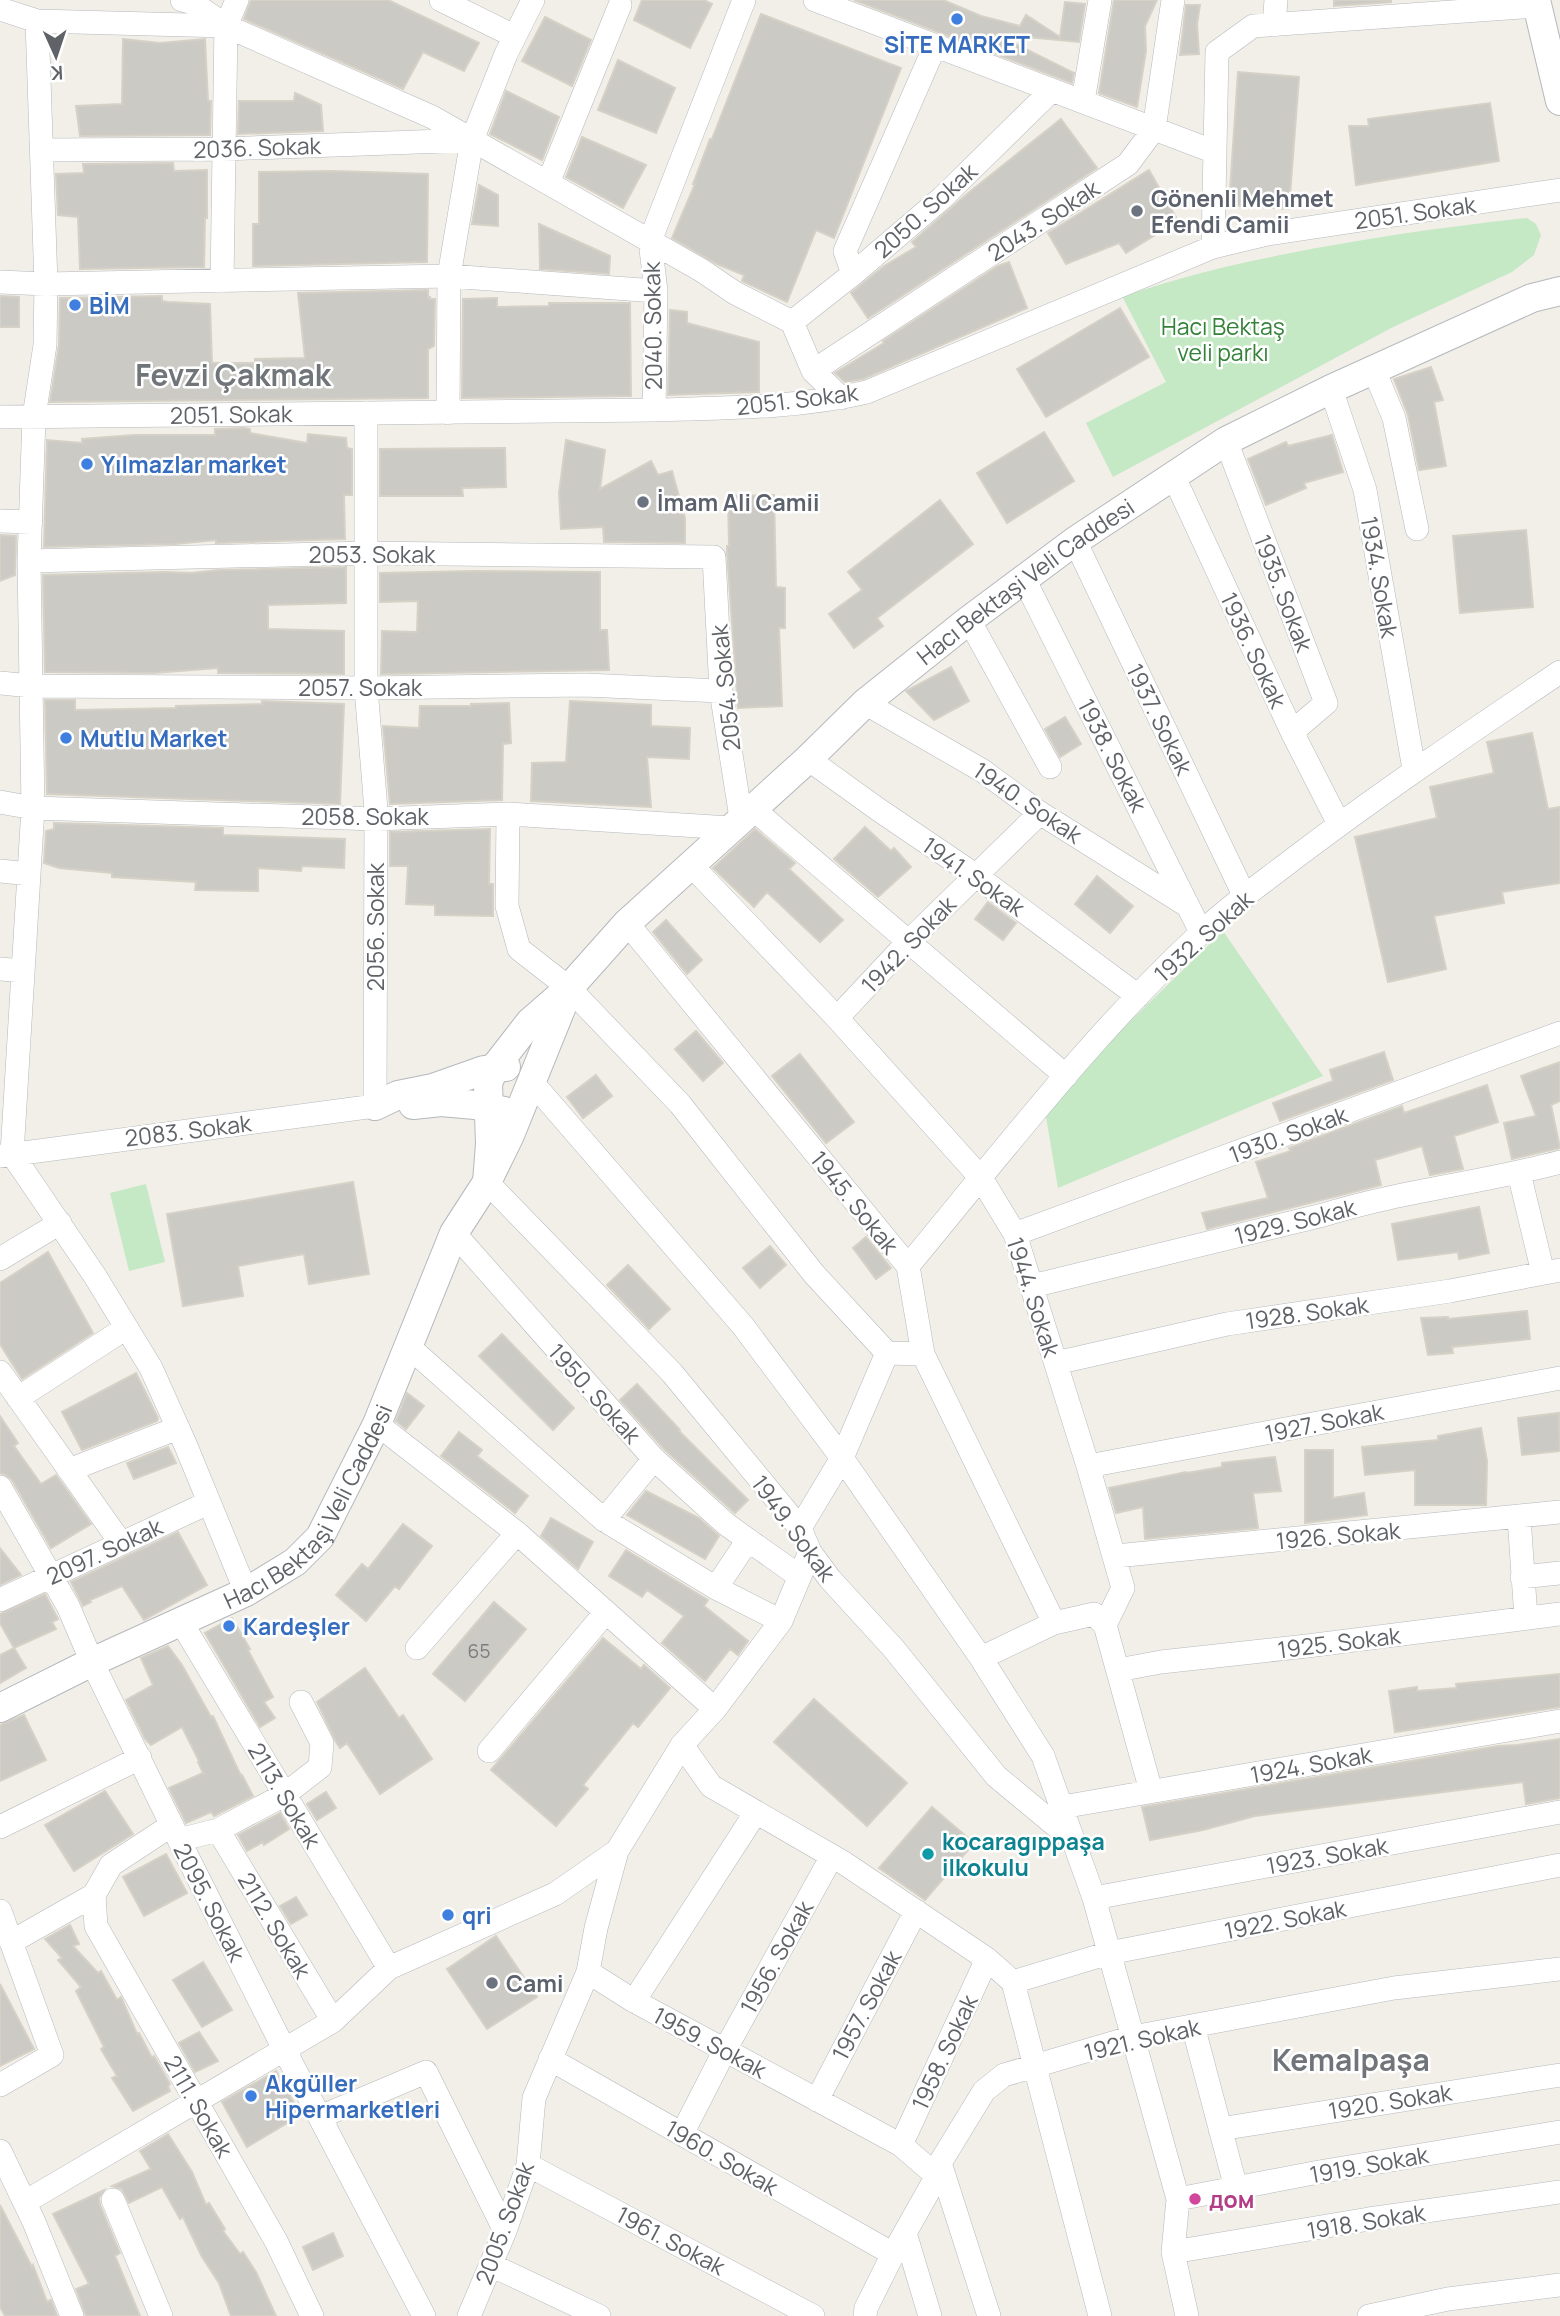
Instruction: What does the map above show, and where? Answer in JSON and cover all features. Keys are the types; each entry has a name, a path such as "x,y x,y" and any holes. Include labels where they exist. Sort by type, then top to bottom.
{"street":[{"path":"182,0 192,3 226,26 432,117 701,270 735,293 792,322 813,371 841,398"},
{"path":"222,281 226,26 237,0"},
{"path":"441,0 514,36"},
{"path":"448,413 449,276 472,140 514,36 533,0"},
{"path":"650,241 744,0"},
{"path":"815,0 1215,152"},
{"path":"1083,101 1100,0"},
{"name":"2043. Sokak","path":"813,371 1128,164 1154,129 1173,0"},
{"path":"1275,24 1276,0"},
{"path":"1213,247 1217,52 1253,26 1403,8 1537,3 1560,101"},
{"path":"548,183 620,5"},
{"path":"0,9 37,21 226,26"},
{"path":"37,21 46,284 45,345 34,417 29,561 33,808 23,971 6,1155 60,1223 150,1368 178,1427 246,1592"},
{"path":"853,274 845,250 934,46"},
{"name":"2050. Sokak","path":"792,322 942,198 1052,90"},
{"name":"2036. Sokak","path":"42,150 223,149 472,140"},
{"name":"2051. Sokak","path":"0,416 654,410 759,406 841,398 867,392 1213,247 1267,234 1560,190"},
{"name":"2040. Sokak","path":"650,241 656,291 654,410"},
{"path":"0,282 46,284 449,276 656,291"},
{"name":"Hacı Bektaşi Veli Caddesi","path":"487,1182 490,1144 488,1083 495,1067 530,1022 569,988 627,923 808,759 865,703 969,620 1075,541 1226,441 1331,389 1532,298 1560,291"},
{"path":"1374,369 1394,418 1417,529"},
{"name":"1934. Sokak","path":"1331,389 1365,490 1415,769"},
{"name":"2056. Sokak","path":"366,413 366,688 374,819 375,1106"},
{"name":"1935. Sokak","path":"1226,441 1326,703 1292,732"},
{"name":"1936. Sokak","path":"1173,475 1292,732 1339,824"},
{"path":"0,521 31,522"},
{"name":"1937. Sokak","path":"1075,541 1245,897"},
{"name":"2053. Sokak","path":"29,561 366,553 715,557"},
{"name":"2054. Sokak","path":"715,557 721,691 741,818"},
{"name":"1938. Sokak","path":"1024,579 1201,932"},
{"path":"969,620 1050,767"},
{"name":"1932. Sokak","path":"908,1266 1066,1076 1138,996 1201,932 1339,824 1415,769 1560,672"},
{"name":"2057. Sokak","path":"0,683 31,686 366,688 585,685 721,691"},
{"name":"1940. Sokak","path":"865,703 983,771 1040,813 1188,906"},
{"name":"1941. Sokak","path":"808,759 975,875 1138,996"},
{"name":"2058. Sokak","path":"0,803 33,808 374,819 508,814 741,818"},
{"name":"1942. Sokak","path":"837,1018 909,941 1040,813"},
{"path":"508,814 507,906 519,949 569,988 680,1104 814,1274 887,1353 923,1354"},
{"path":"741,818 909,941 1066,1076"},
{"name":"1944. Sokak","path":"690,864 837,1018 981,1178 1015,1234 1116,1556 1123,1588 1105,1625"},
{"path":"0,871 29,874"},
{"name":"1945. Sokak","path":"627,923 908,1266 923,1354 1054,1623"},
{"path":"0,969 23,971"},
{"name":"Hacı Bektaşi Veli Caddesi","path":"0,1708 92,1662 246,1592 295,1562 320,1538 377,1424 454,1233 487,1182 521,1107 569,988"},
{"name":"1930. Sokak","path":"1015,1234 1560,1033"},
{"path":"375,1106 398,1095 433,1088 484,1069 512,1068 528,1075 743,1326 842,1458 981,1658 1043,1756 1094,1898 1178,2199 1173,2252 1187,2316"},
{"path":"375,1106 442,1102 503,1111 515,1111 521,1107"},
{"name":"2083. Sokak","path":"6,1155 375,1106"},
{"name":"1929. Sokak","path":"1032,1286 1323,1215 1354,1205 1519,1173 1560,1162"},
{"path":"1519,1173 1552,1271"},
{"name":"1949. Sokak","path":"487,1182 672,1373 800,1528 810,1552 830,1579 894,1650 996,1776 1073,1840"},
{"path":"0,1259 60,1223"},
{"name":"1950. Sokak","path":"454,1233 654,1459 726,1524 799,1576"},
{"name":"1928. Sokak","path":"1056,1363 1227,1324 1450,1291 1552,1271"},
{"path":"18,1398 126,1328"},
{"path":"408,1346 604,1520 716,1588 781,1621"},
{"path":"800,1528 842,1458 887,1353"},
{"path":"0,1372 121,1543"},
{"name":"1927. Sokak","path":"1088,1466 1560,1378"},
{"path":"377,1424 517,1533 715,1709"},
{"path":"69,1470 178,1427"},
{"path":"604,1520 654,1459"},
{"name":"2095. Sokak","path":"1,1492 68,1606 92,1662 175,1832 285,2051 424,2316"},
{"name":"2097. Sokak","path":"0,1600 208,1503"},
{"name":"1926. Sokak","path":"1116,1556 1560,1512"},
{"path":"1519,1517 1526,1618"},
{"path":"418,1648 517,1533"},
{"path":"716,1588 748,1540"},
{"path":"588,1972 596,1928 617,1850 682,1745 715,1709 781,1621 810,1552"},
{"path":"1522,1577 1560,1573"},
{"path":"489,1751 606,1612"},
{"path":"981,1658 1054,1623 1094,1614 1105,1625 1151,1791"},
{"name":"1925. Sokak","path":"1118,1670 1161,1662 1560,1614"},
{"name":"2113. Sokak","path":"181,1622 389,1968"},
{"path":"11,1942 94,1895 111,1865 175,1832 218,1830 284,1795 320,1767 322,1743 301,1702"},
{"name":"1924. Sokak","path":"1062,1807 1560,1721"},
{"path":"682,1745 710,1786 832,1856 987,1959 1013,1982 1100,2316"},
{"path":"0,1827 140,1758"},
{"path":"634,2001 756,1812"},
{"name":"1923. Sokak","path":"1094,1898 1560,1812"},
{"name":"2112. Sokak","path":"218,1830 333,2021"},
{"path":"25,2202 333,2021 389,1968 555,1894 617,1850"},
{"name":"1956. Sokak","path":"682,2134 724,2050 832,1856"},
{"name":"1922. Sokak","path":"1013,1982 1109,1953 1560,1865"},
{"path":"555,1894 589,1896 594,1909 596,1928"},
{"name":"2111. Sokak","path":"94,1895 96,1926 276,2241 312,2316"},
{"path":"0,1911 52,2055 0,2085"},
{"name":"1957. Sokak","path":"817,2099 916,1911"},
{"name":"1958. Sokak","path":"901,2145 987,1959"},
{"name":"1921. Sokak","path":"863,2313 938,2169 984,2091 1004,2075 1133,2037 1394,1988 1560,1969"},
{"name":"1959. Sokak","path":"588,1972 634,2001 901,2145 938,2169"},
{"name":"2005. Sokak","path":"469,2316 505,2231 528,2165 534,2098 588,1972"},
{"path":"1193,2026 1236,2188"},
{"name":"1960. Sokak","path":"550,2059 893,2254"},
{"path":"320,2117 426,2072 505,2231"},
{"name":"1920. Sokak","path":"1220,2129 1560,2075"},
{"name":"1919. Sokak","path":"1178,2199 1332,2169 1560,2132"},
{"path":"0,2151 25,2202 72,2316"},
{"name":"1961. Sokak","path":"528,2165 813,2316"},
{"path":"938,2169 989,2316"},
{"name":"1918. Sokak","path":"1173,2252 1369,2219 1560,2192"},
{"path":"113,2200 161,2316"},
{"path":"905,2233 930,2316"},
{"path":"491,2265 599,2316"},
{"path":"1369,2316 1448,2299 1560,2285"}],"green space":[{"name":"Hacı Bektaş veli parkı","path":"1527,218 1536,224 1541,235 1534,255 1512,272 1393,327 1113,477 1086,423 1166,382 1122,296 1212,270 1300,251 1413,232"},
{"path":"1223,931 1323,1076 1058,1188 1044,1105"},
{"path":"146,1184 165,1262 129,1271 110,1193"}],"building":[{"path":"251,0 388,0 479,43 464,71 423,52 403,89 244,19"},
{"path":"642,0 704,0 712,4 690,48 634,20"},
{"path":"854,0 943,0 981,16 1020,26 1026,15 1060,37 1065,2 1085,4 1079,42 996,34 1074,73 1072,83"},
{"path":"1114,0 1157,0 1145,26 1146,51 1137,107 1099,93"},
{"path":"1334,0 1391,0 1391,2 1334,6"},
{"path":"1186,5 1200,5 1197,24 1199,54 1180,55"},
{"path":"761,14 901,68 834,238 816,230 787,302 742,281 744,275 717,264 672,238"},
{"path":"545,17 591,40 572,86 522,61"},
{"path":"123,39 160,43 205,39 208,101 211,101 210,135 80,136 76,106 122,104"},
{"path":"618,60 675,88 656,133 598,110"},
{"path":"1238,72 1299,77 1289,209 1229,205"},
{"path":"506,91 559,117 542,160 490,134"},
{"path":"295,93 321,105 323,131 238,134 239,101 294,101"},
{"path":"1490,103 1499,161 1356,185 1349,126 1369,126 1368,119"},
{"path":"1061,119 1097,168 868,318 851,293 884,266 916,247 912,242"},
{"path":"582,137 646,165 623,208 566,177"},
{"path":"173,163 174,171 207,170 204,267 80,269 78,217 58,215 56,174 84,173 83,164"},
{"name":"Gönenli Mehmet Efendi Camii","path":"1149,170 1178,221 1126,253 1119,243 1066,264 1048,233"},
{"path":"259,172 428,174 427,262 253,266 253,224 259,224"},
{"path":"479,185 498,195 498,226 472,224"},
{"path":"539,224 610,256 609,274 540,269"},
{"path":"1009,262 1027,308 863,379 845,382 835,373 998,266"},
{"path":"428,290 428,297 435,299 434,346 428,349 428,398 50,402 59,345 60,298 162,296 162,301 168,302 210,304 212,363 255,363 255,359 305,358 298,293"},
{"path":"0,296 19,297 19,327 0,327"},
{"path":"497,298 497,307 549,306 549,303 630,303 631,396 462,398 463,299"},
{"path":"1120,308 1149,357 1046,417 1017,369"},
{"path":"670,310 687,312 687,323 759,342 759,392 668,395"},
{"path":"1431,367 1443,400 1434,402 1446,466 1419,470 1408,415 1394,379"},
{"path":"215,429 250,429 250,433 307,443 308,434 346,438 347,448 352,449 352,495 344,495 345,539 216,543 216,540 175,544 44,547 47,440 82,443 82,439 134,435 215,435"},
{"path":"1044,432 1074,481 1007,523 977,473"},
{"path":"1332,435 1343,472 1304,483 1306,488 1266,505 1248,459 1286,442 1288,446"},
{"path":"566,440 605,450 600,489 651,461 658,475 672,471 685,518 685,543 604,542 603,527 561,529 559,493"},
{"path":"505,448 506,487 462,488 463,496 380,496 380,449"},
{"path":"774,495 776,587 785,588 785,628 779,628 782,706 738,708 727,552 728,496"},
{"path":"940,500 973,544 877,618 883,626 854,648 829,614 862,590 848,572"},
{"path":"1526,530 1533,607 1460,613 1453,536"},
{"path":"0,535 16,536 15,575 0,581"},
{"path":"346,567 346,603 268,605 268,629 344,631 344,674 218,673 218,668 153,673 45,672 43,575"},
{"path":"600,572 600,630 607,630 609,670 381,674 382,631 417,632 418,601 380,602 380,573"},
{"path":"951,667 969,701 934,720 906,691"},
{"path":"45,700 75,700 75,710 262,704 262,701 344,704 340,804 47,794"},
{"path":"570,701 651,705 651,726 690,728 689,759 647,757 651,807 531,801 532,763 566,762"},
{"path":"509,703 511,743 503,744 502,800 390,804 383,726 419,728 420,706"},
{"path":"1065,717 1081,744 1060,757 1045,729"},
{"path":"1532,733 1548,809 1560,807 1560,883 1502,892 1504,903 1434,916 1446,969 1388,982 1355,837 1437,818 1430,787 1494,773 1487,742"},
{"path":"54,823 223,828 223,835 345,839 344,868 302,866 301,871 258,868 258,891 195,890 196,882 112,877 112,873 59,868 44,863 46,831 54,829"},
{"path":"865,827 891,851 894,848 911,867 878,897 834,859"},
{"path":"490,829 489,884 493,884 493,916 435,915 435,905 406,904 408,866 390,866 390,832"},
{"path":"755,829 795,863 789,869 843,920 820,942 767,892 754,907 713,868"},
{"path":"1097,876 1133,906 1110,933 1075,904"},
{"path":"988,902 1016,923 1003,940 975,919"},
{"path":"666,920 702,960 687,974 653,932"},
{"path":"696,1031 723,1063 703,1081 675,1049"},
{"path":"1384,1052 1393,1080 1280,1121 1273,1103 1333,1081 1330,1070"},
{"path":"800,1054 854,1122 826,1143 772,1076"},
{"path":"1560,1062 1560,1101 1551,1105 1560,1148 1512,1159 1504,1123 1536,1116 1521,1076"},
{"path":"596,1075 612,1096 583,1118 567,1097"},
{"path":"1487,1085 1498,1122 1454,1136 1463,1169 1430,1175 1422,1146 1375,1160 1381,1185 1207,1229 1202,1213 1268,1198 1256,1162 1291,1151 1289,1148 1402,1106 1404,1113"},
{"path":"353,1182 369,1274 309,1284 304,1254 238,1266 243,1296 183,1306 167,1214"},
{"path":"1479,1207 1489,1253 1459,1259 1458,1252 1398,1260 1392,1224"},
{"path":"866,1237 891,1268 876,1279 853,1248"},
{"path":"770,1246 786,1265 760,1288 743,1268"},
{"path":"48,1252 93,1333 22,1379 0,1344 0,1283"},
{"path":"628,1265 670,1309 649,1329 607,1285"},
{"path":"1527,1311 1530,1339 1452,1347 1453,1353 1428,1355 1421,1318 1448,1319"},
{"path":"502,1334 574,1408 553,1430 479,1356"},
{"path":"136,1373 158,1418 157,1421 82,1450 62,1412"},
{"path":"637,1384 679,1431 748,1500 735,1513 664,1449 620,1400"},
{"path":"407,1393 424,1406 406,1429 396,1421"},
{"path":"1559,1413 1560,1451 1522,1455 1518,1418"},
{"path":"0,1416 18,1443 14,1446 41,1484 56,1475 91,1524 51,1548 12,1480 0,1473"},
{"path":"1481,1428 1487,1461 1486,1505 1415,1505 1415,1470 1365,1475 1362,1447 1438,1440 1438,1436"},
{"path":"459,1432 482,1450 477,1456 528,1496 515,1513 441,1456"},
{"path":"168,1447 176,1463 134,1479 127,1463"},
{"path":"1305,1450 1333,1450 1333,1498 1364,1493 1367,1515 1305,1523"},
{"path":"1275,1457 1281,1491 1253,1493 1258,1528 1145,1539 1143,1507 1116,1513 1109,1488 1222,1467 1222,1463"},
{"path":"646,1491 699,1518 719,1536 705,1559 627,1515"},
{"path":"551,1518 593,1542 578,1569 541,1536"},
{"path":"403,1524 432,1546 399,1589 395,1586 366,1621 336,1595 362,1564 368,1569"},
{"path":"178,1532 207,1585 144,1620 122,1586 90,1600 91,1602 83,1606 71,1582"},
{"path":"0,1548 21,1575 0,1585"},
{"path":"626,1550 708,1600 704,1606 748,1641 738,1655 730,1649 705,1681 662,1643 684,1616 647,1590 642,1597 609,1576"},
{"path":"45,1594 58,1619 52,1622 56,1629 14,1648 0,1623 0,1614"},
{"path":"494,1602 526,1629 465,1701 433,1674"},
{"path":"232,1618 273,1697 264,1702 275,1718 260,1727 205,1633"},
{"path":"603,1638 641,1669 644,1665 670,1688 638,1727 633,1723 583,1785 588,1789 556,1826 491,1770"},
{"path":"168,1646 182,1665 211,1717 213,1716 253,1796 214,1816 211,1812 186,1823 169,1788 203,1773 199,1761 182,1727 151,1745 145,1739 126,1700 153,1685 141,1658"},
{"path":"14,1648 26,1668 0,1683 0,1655"},
{"path":"365,1668 399,1718 403,1715 432,1759 380,1794 347,1743 340,1748 317,1702"},
{"path":"1560,1674 1560,1707 1395,1732 1389,1691 1417,1687 1417,1691 1457,1688 1456,1684"},
{"path":"814,1699 907,1783 867,1826 774,1742"},
{"path":"24,1715 46,1760 0,1781 0,1725"},
{"path":"1560,1739 1560,1798 1526,1804 1523,1782 1255,1816 1150,1840 1142,1807 1498,1746"},
{"path":"105,1791 133,1834 74,1871 45,1825"},
{"path":"326,1792 336,1808 317,1820 307,1804"},
{"name":"kocaragıppaşa ilkokulu","path":"932,1807 974,1843 925,1900 879,1868"},
{"path":"280,1813 289,1829 264,1845 263,1842 247,1851 238,1835"},
{"path":"166,1854 187,1893 144,1916 123,1877"},
{"path":"296,1897 307,1915 291,1924 280,1906"},
{"path":"70,1925 79,1944 73,1946 98,1973 101,1971 117,2000 121,1997 137,2034 139,2033 170,2084 170,2091 133,2111 112,2078 117,2076 101,2049 104,2047 76,1991 81,1987 58,1960 62,1958 45,1939"},
{"name":"Cami","path":"496,1936 537,1997 487,2029 447,1969"},
{"path":"203,1962 232,2010 202,2027 173,1980"},
{"path":"0,1984 34,2049 0,2066"},
{"path":"199,2032 218,2061 195,2072 179,2043"},
{"path":"276,2071 301,2115 247,2147 222,2102"},
{"path":"168,2134 192,2172 206,2205 209,2203 225,2229 223,2231 240,2254 243,2252 256,2272 276,2316 231,2316 219,2283 202,2257 183,2217 180,2219 162,2187 129,2203 122,2189 112,2186 151,2169 140,2151"},
{"path":"104,2190 99,2198 100,2205 120,2253 115,2256 140,2316 86,2316 76,2289 89,2284 53,2214"},
{"path":"0,2205 32,2267 33,2265 47,2302 51,2300 57,2316 5,2316 0,2307"},
{"path":"333,2233 343,2256 313,2270 303,2247"}],"place":[{"name":"SİTE MARKET","path":"957,19"},
{"name":"Gönenli Mehmet Efendi Camii","path":"1137,211"},
{"name":"BİM","path":"75,305"},
{"name":"Yılmazlar market","path":"87,464"},
{"name":"İmam Ali Camii","path":"643,502"},
{"name":"Mutlu Market","path":"66,738"},
{"name":"Kardeşler","path":"229,1626"},
{"name":"kocaragıppaşa ilkokulu","path":"928,1854"},
{"name":"qri","path":"448,1915"},
{"name":"Cami","path":"492,1983"},
{"name":"Akgüller Hipermarketleri","path":"251,2096"},
{"name":"дом","path":"1195,2199"}],"district":[{"name":"Fevzi Çakmak","path":"233,374"},
{"name":"Kemalpaşa","path":"1351,2059"}]}
